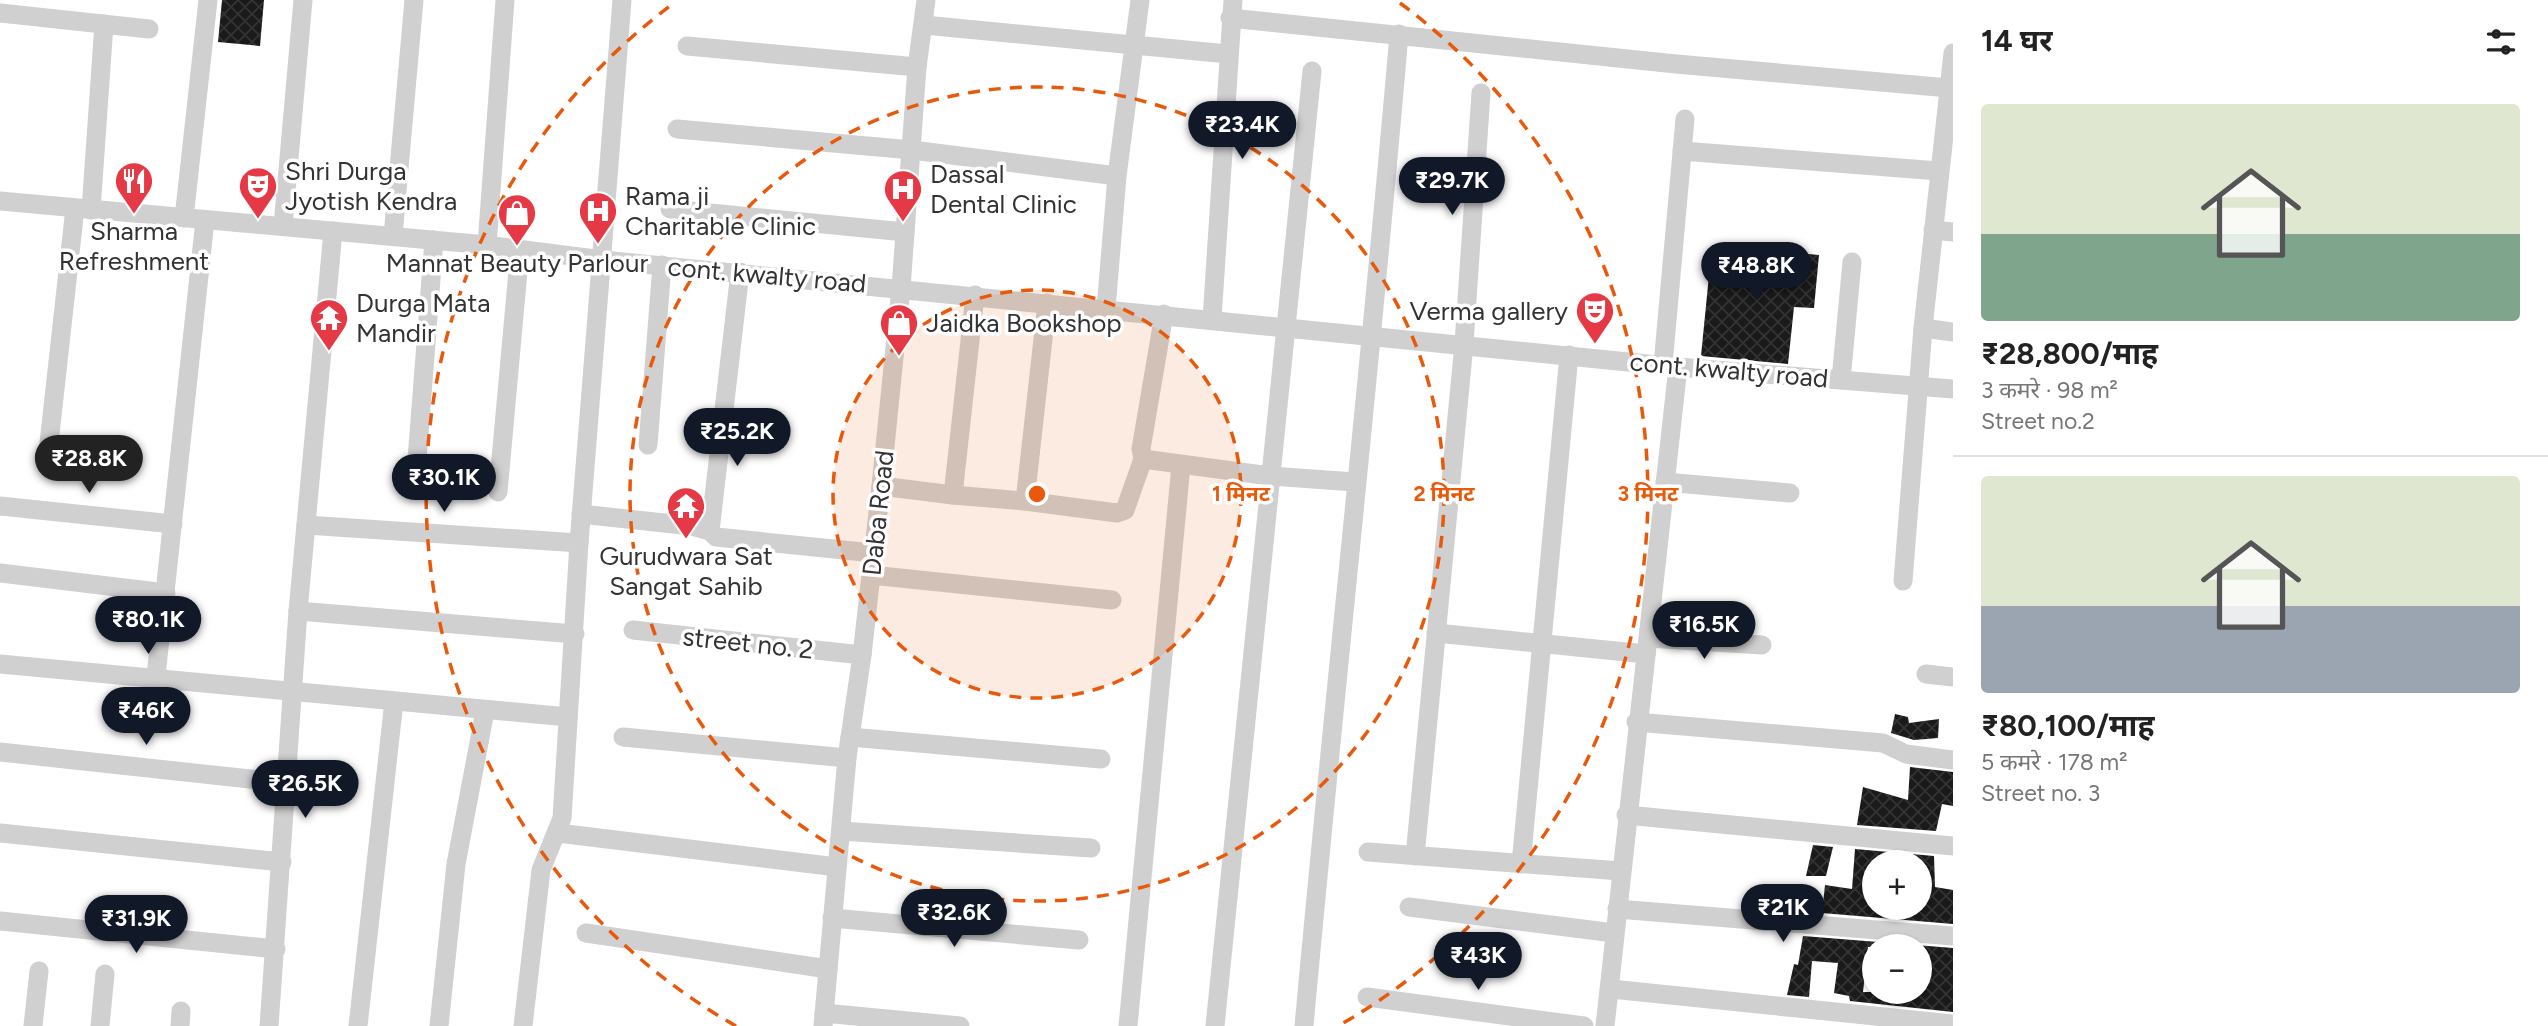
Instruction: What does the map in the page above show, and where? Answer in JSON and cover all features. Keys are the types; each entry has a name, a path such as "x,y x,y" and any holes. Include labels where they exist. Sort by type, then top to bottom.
{"street":[{"path":"184,218 208,0"},
{"path":"283,226 303,0"},
{"path":"393,236 414,0"},
{"path":"487,245 505,0"},
{"path":"523,1026 541,870 558,833 622,0"},
{"name":"Daba Road","path":"823,1019 847,758 872,575 881,486 926,0"},
{"path":"1106,309 1117,176 1140,0"},
{"path":"1212,319 1231,9 1399,34 1676,64 1948,88"},
{"path":"0,13 149,29"},
{"path":"48,453 83,209 104,24"},
{"path":"924,25 1228,54"},
{"path":"1304,1026 1355,482 1373,335 1399,34"},
{"path":"687,47 918,67"},
{"path":"1903,581 1923,328 1939,171 1948,130 1948,88 1953,53"},
{"path":"1215,1026 1312,71"},
{"path":"1415,856 1464,344 1480,93"},
{"path":"1605,1026 1611,989 1614,933 1636,722 1665,482 1685,119"},
{"path":"677,129 912,150 1117,176"},
{"path":"1682,151 1939,171"},
{"name":"cont. kwalty road","path":"0,201 487,245 603,260 1670,366 1953,388"},
{"path":"670,209 905,232"},
{"path":"156,676 205,220"},
{"path":"1933,230 1953,232"},
{"path":"269,1026 298,611 333,231"},
{"path":"415,485 434,240"},
{"path":"498,492 520,249"},
{"path":"1842,380 1852,262"},
{"path":"648,445 662,265"},
{"path":"709,531 740,272"},
{"path":"953,495 975,295"},
{"path":"1025,501 1047,303"},
{"path":"881,486 1121,512 1127,507 1143,459 1142,449 1164,314"},
{"path":"1923,328 1953,332"},
{"path":"1521,864 1569,355"},
{"path":"1143,459 1269,476 1355,482"},
{"path":"1128,1026 1181,466"},
{"path":"1665,482 1790,493"},
{"path":"0,506 173,524"},
{"path":"581,514 692,526 709,531 716,537 873,553"},
{"path":"306,525 579,542"},
{"path":"0,573 166,593"},
{"path":"872,575 1112,600"},
{"path":"298,611 575,634"},
{"name":"street no. 2","path":"633,630 862,655"},
{"path":"1436,632 1542,646 1762,645"},
{"path":"0,664 156,676 394,702 568,717"},
{"path":"1926,674 1953,677"},
{"path":"358,1026 394,702"},
{"path":"439,1026 456,864 485,711"},
{"path":"1636,722 1883,743 1906,754 1953,760"},
{"path":"624,737 847,758"},
{"path":"850,737 1101,759"},
{"path":"0,752 287,783"},
{"path":"1626,815 1953,846"},
{"path":"841,831 1091,848"},
{"path":"0,833 282,862"},
{"path":"558,833 837,867"},
{"path":"1368,852 1621,870"},
{"path":"1409,908 1614,933"},
{"path":"1617,909 1953,936"},
{"path":"832,918 1079,940"},
{"path":"0,921 276,949"},
{"path":"586,933 828,969"},
{"path":"33,1026 38,971"},
{"path":"100,1026 104,974"},
{"path":"1611,989 1953,1024"},
{"path":"1367,997 1584,1026"},
{"path":"823,1019 960,1026"}],"building":[{"path":"222,0 264,0 260,46 218,42"},
{"path":"1712,245 1819,255 1814,308 1794,307 1788,364 1701,356"},
{"path":"1895,714 1908,717 1909,723 1939,719 1938,738 1914,740 1891,733"},
{"path":"1910,767 1953,772 1953,806 1942,804 1936,831 1857,825 1863,787 1908,800"},
{"path":"1813,845 1833,847 1826,876 1806,876"},
{"path":"1855,849 1866,850 1862,850 1862,916 1822,913 1825,885 1852,889"},
{"path":"1932,856 1935,887 1953,890 1953,924 1905,920 1932,920"},
{"path":"1803,936 1862,941 1862,1002 1850,1001 1849,996 1834,993 1838,963 1812,961 1809,997 1787,995 1794,964 1798,965"},
{"path":"1932,946 1953,948 1953,1012 1878,1004 1932,1004"}],"place":[{"name":"Sharma Refreshment","path":"134,215"},
{"name":"Shri Durga Jyotish Kendra","path":"258,220"},
{"name":"Dassal Dental Clinic","path":"903,223"},
{"name":"Rama ji Charitable Clinic","path":"598,245"},
{"name":"Mannat Beauty Parlour","path":"517,247"},
{"name":"Verma gallery","path":"1595,345"},
{"name":"Durga Mata Mandir","path":"329,352"},
{"name":"Jaidka Bookshop","path":"899,357"},
{"name":"Gurudwara Sat Sangat Sahib","path":"686,540"}]}
